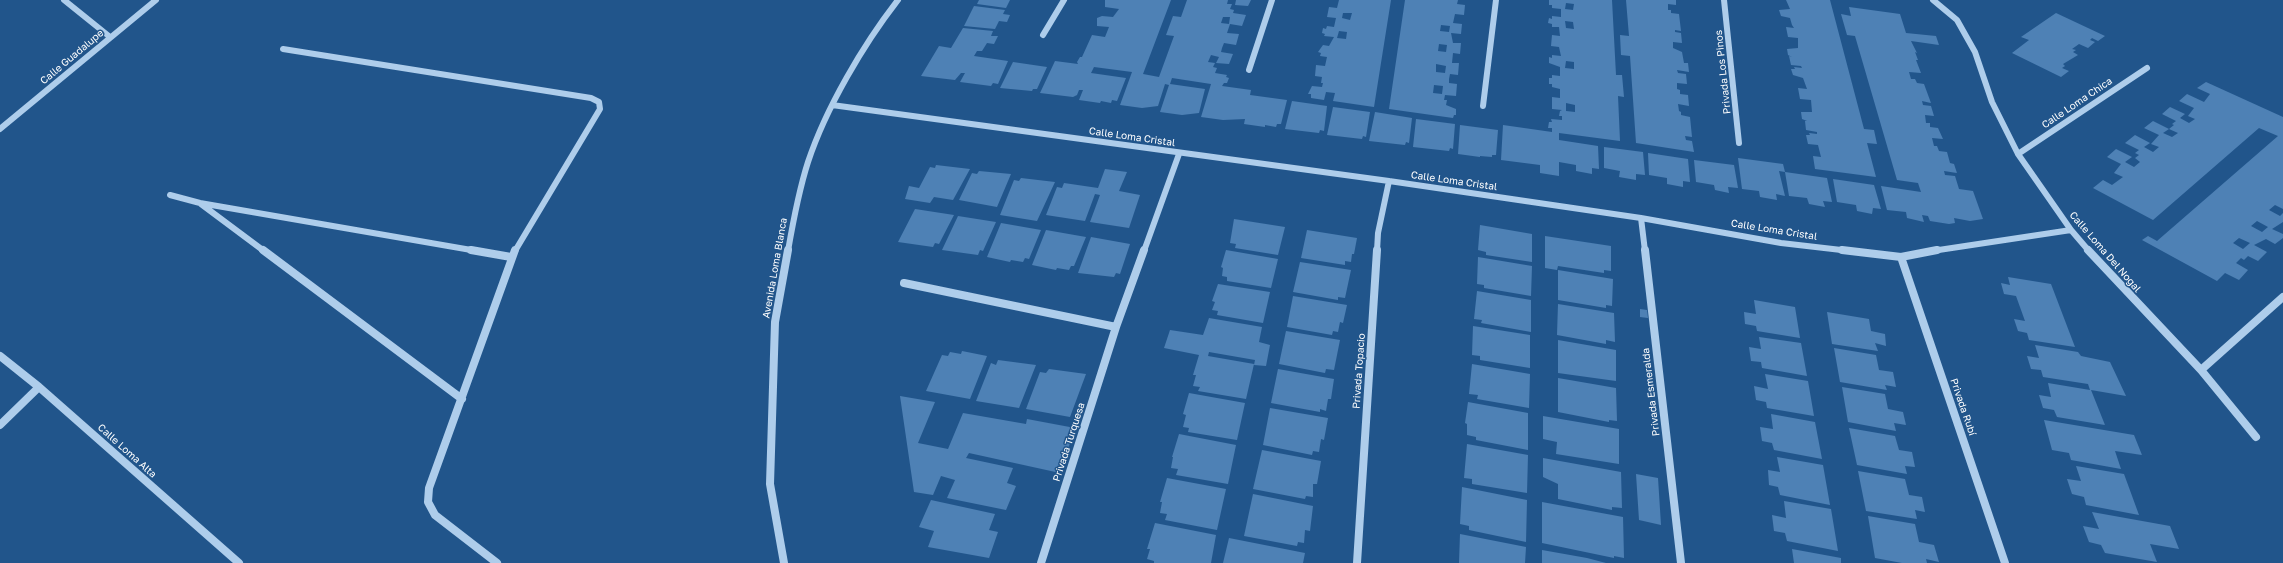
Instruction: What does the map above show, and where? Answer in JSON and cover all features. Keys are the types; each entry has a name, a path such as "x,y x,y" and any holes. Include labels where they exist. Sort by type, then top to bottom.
{"street":[{"path":"64,0 110,37"},
{"name":"Calle Guadalupe","path":"0,129 156,0"},
{"name":"Avenida Loma Blanca","path":"784,563 770,484 775,322 790,237 808,162 832,106 880,23 898,0"},
{"path":"1043,35 1064,0"},
{"path":"1249,70 1272,0"},
{"path":"1483,106 1496,0"},
{"name":"Privada Los Pinos","path":"1724,0 1739,143"},
{"name":"Calle Loma Del Nogal","path":"1933,0 1958,20 1975,52 1992,102 2018,154 2071,230 2104,269 2201,370 2256,437"},
{"path":"283,49 591,98 598,102 600,109 511,257 429,488 428,502 435,516 497,563"},
{"name":"Calle Loma Chica","path":"2018,154 2147,68"},
{"name":"Calle Loma Cristal","path":"832,106 1179,154 1389,181 1641,218 1781,243 1901,257 1964,245 2071,230"},
{"name":"Privada Turquesa","path":"1041,563 1116,327 1179,154"},
{"name":"Privada Topacio","path":"1357,563 1378,234 1389,181"},
{"path":"170,195 200,203 511,257"},
{"path":"200,203 462,398"},
{"name":"Privada Esmeralda","path":"1641,218 1681,563"},
{"name":"Privada Rubí","path":"1901,257 2005,563"},
{"path":"904,283 1116,327"},
{"path":"2201,370 2283,297"},
{"name":"Calle Loma Alta","path":"0,356 39,387 239,563"},
{"path":"0,425 39,387"}],"building":[{"path":"979,0 1010,0 1006,8 977,4"},
{"path":"1105,0 1171,0 1143,74 1159,77 1174,36 1166,35 1173,16 1181,17 1187,0 1228,0 1227,4 1232,4 1230,9 1234,10 1233,13 1246,15 1242,26 1230,24 1227,33 1239,34 1236,45 1224,43 1222,48 1221,52 1233,54 1229,64 1216,63 1219,57 1211,55 1208,62 1215,63 1213,67 1217,68 1215,73 1227,75 1226,77 1229,78 1227,83 1224,83 1222,86 1251,90 1250,95 1287,100 1281,124 1277,124 1276,127 1265,125 1265,127 1244,124 1245,119 1223,120 1201,117 1211,84 1172,78 1170,84 1205,89 1199,113 1182,115 1160,112 1169,85 1165,84 1158,106 1142,108 1120,105 1132,72 1094,67 1091,73 1126,78 1117,101 1112,100 1111,103 1101,101 1100,103 1079,100 1083,90 1079,90 1077,95 1073,97 1040,93 1055,61 1078,64 1077,62 1080,57 1082,57 1092,35 1105,37 1109,27 1097,26 1097,18 1102,16 1113,17 1119,9 1105,7","holes":["1223,17 1230,17 1229,24 1221,23"]},
{"path":"1236,0 1251,0 1248,6 1235,5"},
{"path":"1339,0 1391,0 1374,107 1333,101 1335,93 1326,92 1324,100 1311,98 1311,94 1308,94 1312,86 1322,87 1322,77 1315,76 1316,65 1325,66 1327,57 1320,56 1321,53 1318,52 1323,45 1329,46 1334,37 1324,36 1325,34 1322,33 1323,28 1326,29 1327,26 1334,27 1336,18 1327,17 1329,7 1337,8","holes":["1343,13 1352,13 1350,20 1342,18","1339,31 1347,32 1346,39 1337,38"]},
{"path":"1405,0 1458,0 1457,4 1465,5 1464,15 1455,14 1453,23 1462,24 1461,34 1451,33 1453,43 1461,43 1460,54 1453,53 1452,63 1459,63 1458,75 1450,74 1449,79 1449,83 1457,84 1456,96 1445,95 1444,100 1447,100 1446,105 1456,109 1456,115 1454,115 1453,118 1389,109","holes":["1441,25 1450,26 1449,32 1440,31","1439,44 1447,45 1446,52 1438,51","1436,64 1446,66 1445,73 1436,72","1434,85 1443,86 1442,94 1433,93"]},
{"path":"1549,0 1612,0 1616,75 1622,75 1624,97 1618,96 1620,141 1559,133 1559,140 1598,146 1599,169 1592,168 1592,174 1576,171 1576,165 1559,162 1559,176 1540,173 1540,165 1501,160 1503,125 1552,132 1552,128 1548,128 1549,122 1552,122 1551,119 1562,120 1562,116 1559,116 1560,111 1562,110 1552,109 1552,97 1560,98 1560,89 1552,87 1552,84 1549,84 1549,78 1552,78 1552,75 1560,76 1560,67 1549,63 1549,57 1552,58 1552,55 1561,56 1559,47 1551,46 1552,35 1560,36 1559,27 1552,27 1552,24 1548,23 1549,18 1552,19 1552,16 1561,17 1561,9 1552,8 1552,5 1549,5","holes":["1566,3 1574,4 1573,10 1565,9","1565,21 1573,22 1574,29 1566,28","1566,61 1574,62 1574,69 1565,68","1566,103 1575,105 1575,112 1566,111"]},
{"path":"1626,0 1676,0 1676,5 1668,4 1668,10 1671,10 1671,13 1679,14 1681,31 1675,30 1675,32 1681,33 1682,43 1673,42 1673,48 1682,52 1684,63 1688,63 1689,72 1677,70 1678,73 1686,74 1687,84 1677,83 1677,89 1680,90 1680,94 1688,95 1689,106 1678,104 1681,115 1690,117 1692,137 1685,136 1686,140 1692,141 1694,152 1636,143 1630,56 1621,55 1620,35 1629,36"},
{"path":"1786,0 1830,0 1864,129 1874,130 1877,144 1867,143 1876,177 1815,169 1813,156 1821,157 1818,145 1808,144 1806,135 1810,135 1809,133 1817,134 1817,132 1806,130 1805,121 1807,121 1802,119 1801,112 1812,112 1811,100 1800,99 1798,88 1807,89 1803,78 1793,75 1791,69 1795,69 1794,67 1802,68 1801,66 1791,65 1789,56 1792,57 1788,55 1787,49 1798,48 1798,38 1788,37 1786,27 1794,28 1790,18 1781,16 1779,10 1790,9"},
{"path":"974,6 1005,10 1003,14 1010,15 1007,22 999,21 995,29 964,26"},
{"path":"1849,7 1900,14 1906,33 1936,36 1939,45 1911,41 1917,53 1915,52 1918,60 1916,60 1921,73 1909,72 1911,79 1915,79 1917,83 1924,84 1931,103 1922,101 1923,105 1931,106 1934,116 1925,115 1926,123 1930,123 1930,127 1938,128 1943,139 1932,138 1934,146 1937,146 1939,151 1947,152 1950,163 1954,164 1957,173 1944,171 1945,175 1955,176 1959,189 1973,191 1983,219 1970,221 1954,218 1955,223 1949,224 1930,221 1928,216 1922,215 1924,222 1907,218 1906,212 1887,210 1881,186 1921,192 1918,183 1897,180 1855,36 1847,35 1841,14 1851,16"},
{"path":"2056,13 2105,36 2098,41 2092,38 2090,40 2095,42 2088,48 2079,44 2072,49 2076,50 2073,52 2078,55 2063,64 2065,66 2062,68 2069,71 2061,77 2012,53 2029,40 2021,37"},
{"path":"963,28 993,31 991,36 998,36 994,44 987,43 982,51 977,51 974,56 1008,61 998,84 993,83 991,86 960,82 965,73 961,73 955,80 921,76 939,46 951,48"},
{"path":"1013,62 1047,67 1037,89 1033,89 1032,91 1000,88"},
{"path":"2206,82 2283,117 2283,209 2275,205 2269,210 2280,216 2283,213 2283,222 2272,229 2283,234 2283,238 2275,244 2266,239 2254,245 2267,252 2258,261 2248,256 2244,260 2241,258 2236,263 2248,270 2239,280 2225,273 2217,281 2142,240 2148,236 2157,241 2278,136 2259,128 2153,220 2093,188 2103,180 2112,185 2123,177 2114,173 2121,164 2107,157 2116,149 2132,157 2125,162 2134,167 2140,162 2135,158 2139,155 2135,153 2139,150 2125,143 2135,135 2150,143 2144,147 2153,152 2159,147 2151,144 2159,135 2144,128 2153,121 2169,129 2174,125 2172,124 2176,121 2162,114 2170,107 2185,114 2180,118 2189,123 2195,119 2188,116 2194,108 2179,101 2187,94 2204,102 2210,94 2197,88","holes":["2169,129 2178,133 2172,137 2163,133","2257,221 2268,227 2262,232 2251,226","2239,238 2250,243 2243,249 2233,243"]},
{"path":"1292,101 1327,106 1324,131 1320,130 1319,133 1285,129"},
{"path":"1333,107 1370,112 1366,137 1363,136 1362,139 1327,135"},
{"path":"1375,112 1412,118 1409,143 1406,142 1405,145 1369,141"},
{"path":"1416,119 1455,124 1453,149 1450,148 1449,151 1413,147"},
{"path":"1460,125 1498,130 1496,155 1492,155 1492,157 1480,157 1458,154"},
{"path":"1604,147 1643,152 1645,175 1636,174 1636,180 1619,177 1620,171 1604,168"},
{"path":"1648,153 1688,159 1690,182 1683,181 1683,187 1667,184 1667,178 1649,175"},
{"path":"1738,158 1783,164 1785,172 1779,171 1785,196 1776,194 1777,200 1760,197 1759,191 1742,189"},
{"path":"1694,160 1734,165 1738,188 1728,187 1729,193 1715,190 1714,185 1696,182"},
{"path":"936,165 970,169 953,200 934,197 930,203 905,199 909,186 919,188 930,167 935,168"},
{"path":"1105,169 1127,172 1119,191 1140,195 1129,228 1090,222 1100,195 1095,194 1085,221 1046,215 1057,187 1062,188 1064,183 1098,188"},
{"path":"979,171 1011,174 997,207 959,200 972,173 977,174"},
{"path":"1785,172 1827,178 1832,202 1823,201 1825,207 1809,204 1807,198 1789,196"},
{"path":"1021,178 1055,182 1037,221 1000,215 1014,180 1019,181"},
{"path":"1833,179 1874,185 1881,209 1873,208 1872,214 1857,211 1856,205 1837,202"},
{"path":"915,209 954,215 939,244 935,243 933,247 898,242"},
{"path":"958,216 996,222 983,251 980,250 978,255 942,250"},
{"path":"1234,219 1285,227 1278,255 1235,248 1236,244 1230,243"},
{"path":"1001,223 1041,230 1029,259 1025,258 1023,262 1011,260 1010,262 987,257"},
{"path":"1480,225 1532,234 1532,262 1486,255 1486,252 1478,250"},
{"path":"1046,230 1086,237 1074,266 1071,266 1069,270 1057,268 1056,270 1032,265"},
{"path":"1307,230 1357,238 1351,262 1345,261 1345,265 1301,258"},
{"path":"1545,236 1611,246 1611,271 1604,270 1604,273 1558,266 1557,270 1545,268"},
{"path":"1091,237 1130,244 1120,274 1116,273 1114,277 1078,273"},
{"path":"1226,250 1278,259 1271,288 1227,281 1227,277 1222,276 1223,268 1221,267"},
{"path":"1478,257 1532,266 1531,296 1484,288 1484,285 1477,284"},
{"path":"1300,262 1351,270 1345,298 1338,297 1338,300 1293,292"},
{"path":"1558,270 1613,279 1612,306 1606,305 1606,308 1558,300"},
{"path":"2008,277 2051,284 2075,347 2029,340 2027,333 2018,331 2014,319 2025,321 2016,296 2004,294 2001,283 2010,285"},
{"path":"1218,284 1270,292 1263,323 1217,315 1218,311 1212,310 1215,302 1212,301"},
{"path":"1477,291 1531,300 1531,332 1481,323 1482,320 1474,319"},
{"path":"1293,296 1347,305 1343,323 1340,322 1338,332 1333,331 1332,335 1287,327"},
{"path":"1754,300 1795,307 1800,338 1757,331 1756,326 1745,324 1744,312 1756,314"},
{"path":"1558,304 1614,313 1615,342 1606,340 1606,344 1557,335"},
{"path":"1640,309 1647,310 1648,318 1640,317"},
{"path":"1827,312 1869,319 1871,331 1885,334 1886,346 1875,343 1878,351 1832,344"},
{"path":"1209,318 1262,327 1259,342 1270,345 1266,366 1254,365 1255,360 1209,352 1208,356 1254,364 1246,399 1198,391 1200,387 1193,386 1196,375 1193,375 1199,355 1164,348 1170,330 1203,335"},
{"path":"1473,326 1530,335 1530,368 1480,360 1480,356 1472,355"},
{"path":"1286,331 1340,340 1334,370 1326,369 1325,373 1279,364"},
{"path":"1759,337 1801,343 1807,376 1762,368 1761,362 1751,361 1749,347 1761,349"},
{"path":"1558,340 1616,350 1616,381 1558,373"},
{"path":"2035,345 2078,352 2081,356 2110,362 2126,396 2091,390 2105,425 2057,417 2054,410 2043,408 2039,395 2051,397 2048,383 2090,390 2088,384 2043,377 2041,370 2031,369 2027,356 2039,358"},
{"path":"1834,348 1876,355 1879,370 1893,372 1896,387 1885,385 1887,390 1840,382"},
{"path":"962,351 987,356 970,399 926,391 942,355 948,356 950,352 961,354"},
{"path":"998,360 1036,365 1019,408 976,401 991,363 996,365"},
{"path":"1472,364 1530,374 1529,408 1477,399 1478,395 1469,394"},
{"path":"1049,369 1086,374 1070,417 1026,409 1040,372 1046,373"},
{"path":"1278,369 1334,379 1331,399 1328,399 1326,411 1320,409 1320,412 1271,403"},
{"path":"1765,374 1808,381 1814,416 1767,408 1766,402 1756,400 1754,386 1768,389"},
{"path":"1558,378 1616,388 1617,421 1609,420 1609,422 1558,412"},
{"path":"1842,387 1885,394 1888,409 1903,412 1906,425 1894,423 1896,431 1848,422"},
{"path":"1189,393 1245,403 1237,440 1188,432 1189,428 1183,427 1186,415 1183,414"},
{"path":"900,396 935,402 918,443 948,449 963,413 1026,424 1027,419 1075,428 1060,473 969,453 966,458 1013,468 1007,483 1016,486 1006,510 947,498 955,480 941,476 933,495 914,492"},
{"path":"1468,402 1528,413 1528,450 1476,440 1476,437 1467,435 1467,424 1465,423"},
{"path":"1270,408 1328,418 1324,440 1321,439 1319,452 1313,451 1312,455 1263,445"},
{"path":"1771,414 1815,422 1822,459 1774,450 1772,443 1762,441 1760,427 1773,429"},
{"path":"1543,416 1619,429 1619,464 1556,454 1557,442 1543,439"},
{"path":"2044,420 2134,435 2142,455 2115,451 2121,469 2071,460 2069,453 2052,450"},
{"path":"1849,428 1895,436 1899,450 1912,452 1915,467 1905,466 1907,474 1857,465"},
{"path":"1179,434 1236,445 1228,484 1176,475 1178,469 1171,468 1172,457"},
{"path":"1467,444 1528,455 1527,493 1472,484 1472,479 1464,478"},
{"path":"1262,450 1321,461 1317,484 1313,484 1313,497 1306,496 1305,499 1253,489"},
{"path":"1777,457 1823,465 1830,505 1780,495 1778,487 1769,485 1768,470 1780,472"},
{"path":"1543,458 1621,472 1622,508 1612,507 1612,510 1558,499 1558,484 1543,477"},
{"path":"2076,466 2124,474 2139,515 2086,505 2084,497 2072,494 2067,479 2081,481"},
{"path":"1858,471 1905,479 1909,495 1922,497 1925,512 1915,510 1917,519 1866,511"},
{"path":"1636,474 1658,478 1661,525 1639,520"},
{"path":"1167,478 1226,489 1217,530 1165,520 1167,514 1160,513 1162,502 1160,502"},
{"path":"1462,487 1527,500 1526,542 1469,530 1469,526 1460,524"},
{"path":"1253,494 1313,506 1310,531 1305,530 1304,543 1298,542 1297,546 1244,536"},
{"path":"931,500 995,514 989,530 998,532 989,558 928,547 934,531 919,527"},
{"path":"1784,501 1831,509 1838,551 1787,541 1785,533 1774,531 1772,515 1786,518"},
{"path":"1542,502 1623,517 1624,558 1614,556 1614,558 1542,543"},
{"path":"2092,512 2170,526 2179,549 2150,544 2157,562 2105,553 2101,545 2089,542 2083,526 2099,529"},
{"path":"1868,516 1915,524 1919,542 1934,545 1939,562 1926,559 1927,563 1902,563 1875,558"},
{"path":"1155,523 1216,535 1211,563 1154,563 1154,561 1147,559 1150,549 1147,549"},
{"path":"1460,534 1526,547 1525,563 1459,563"},
{"path":"1229,538 1305,553 1303,563 1223,563"},
{"path":"1792,549 1841,558 1841,563 1794,563"},
{"path":"1542,550 1587,558 1606,563 1542,563"}]}
